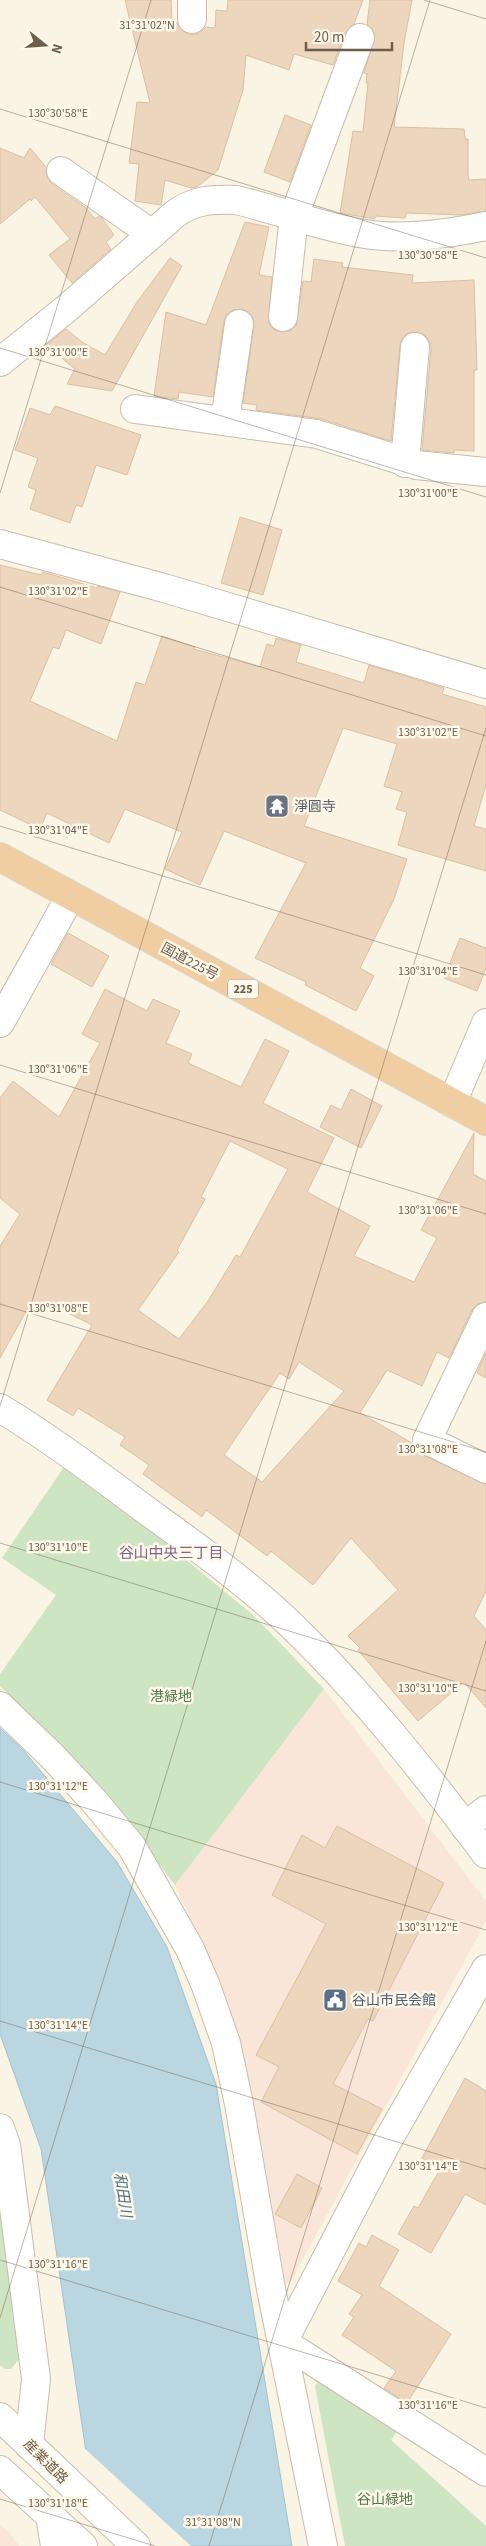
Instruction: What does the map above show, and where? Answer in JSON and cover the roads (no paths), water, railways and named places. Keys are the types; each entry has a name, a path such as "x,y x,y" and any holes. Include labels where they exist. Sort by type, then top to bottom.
{"highway":[{"name":"国道225号","path":"0,857 70,897 486,1121"}],"street":[{"path":"283,317 294,216 360,38"},
{"path":"61,171 152,234"},
{"path":"0,362 186,206 209,200 236,200 352,232 381,236 462,231 486,226"},
{"path":"225,421 239,324"},
{"path":"405,463 414,347"},
{"path":"135,409 317,434 405,463 442,469 486,472"},
{"path":"0,544 164,588 486,684"},
{"path":"0,1023 70,897"},
{"path":"452,1103 486,1023"},
{"path":"486,1317 427,1440 486,1469"},
{"path":"0,1408 34,1428 179,1534 266,1602 342,1676 486,1854"},
{"path":"0,1706 52,1756 94,1801 132,1847 185,1941 206,1986 226,2043 238,2095 271,2290 323,2546"},
{"path":"465,1827 486,1810"},
{"path":"283,2342 387,2142 482,1986"},
{"path":"0,2128 6,2145 36,2379 29,2444"},
{"path":"283,2342 486,2472"},
{"name":"産業道路","path":"0,2417 136,2546"},
{"path":"0,2470 64,2535"}],"water":[{"name":"和田川","path":"0,1728 24,1751 117,1862 167,1947 216,2084 292,2546 100,2546 41,2149 0,2034"}],"place":[{"name":"淨圓寺","path":"277,806"},
{"name":"谷山市民会館","path":"335,2000"}],"district":[{"name":"谷山中央三丁目","path":"171,1553"}],"park label":[{"name":"港緑地","path":"171,1696"},
{"name":"谷山緑地","path":"385,2499"}]}
